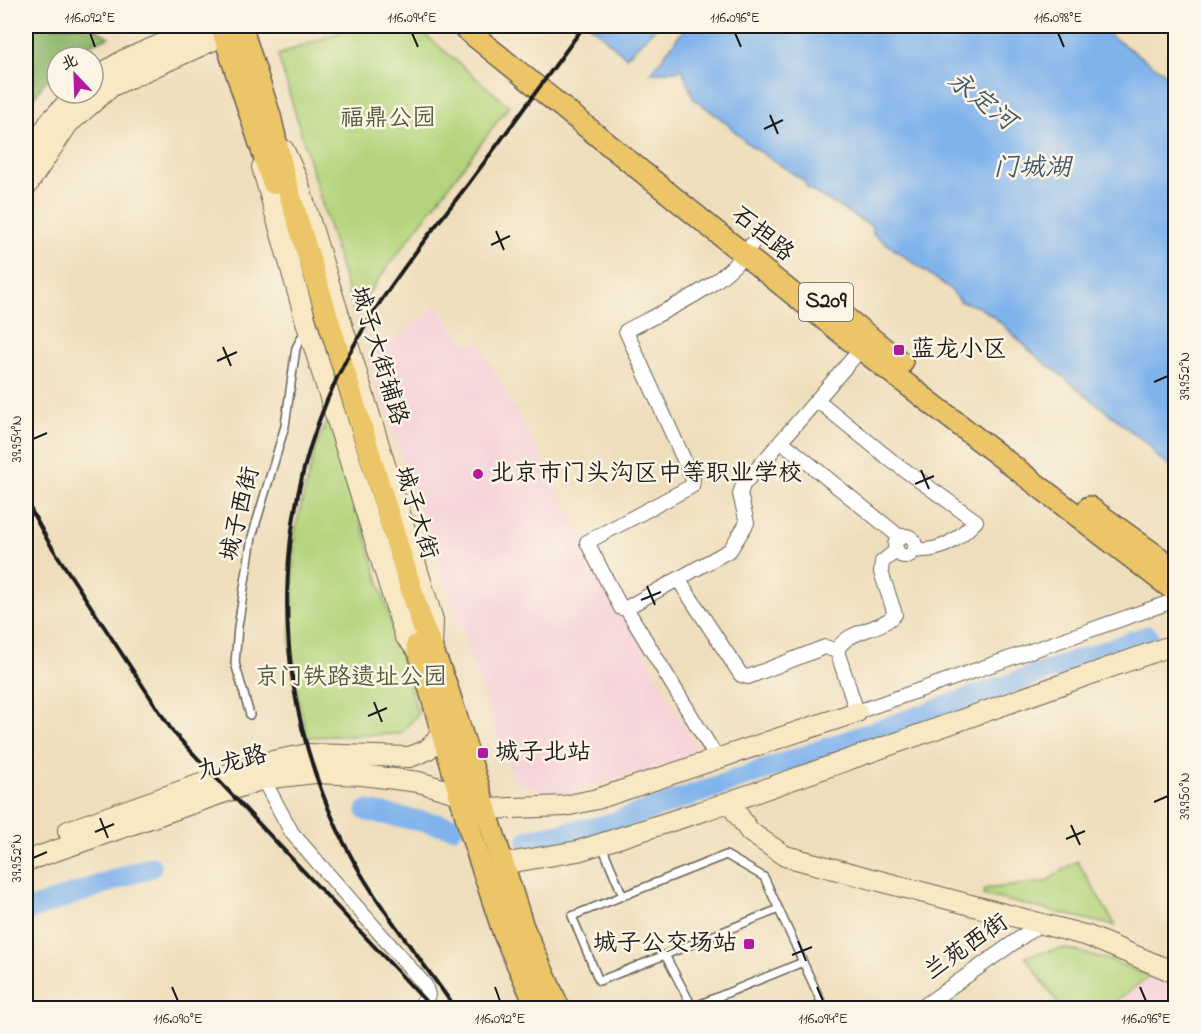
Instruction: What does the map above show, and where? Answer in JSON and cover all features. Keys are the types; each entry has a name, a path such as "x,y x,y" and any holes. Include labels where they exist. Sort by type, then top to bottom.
{"main road":[{"name":"石担路","path":"462,26 748,249 1014,452 1176,570"},
{"name":"石担路","path":"483,26 748,249 861,349 1176,592"},
{"name":"城子大街","path":"232,28 426,651 486,808 523,927 559,1008"},
{"name":"城子大街","path":"426,651 443,733 459,794 504,934 537,1008"}],"street":[{"path":"105,72 124,60 205,26"},
{"path":"26,187 68,124 112,86 232,28"},
{"path":"26,159 51,120 65,105"},
{"path":"262,120 264,183 307,325 405,636 426,651"},
{"path":"748,249 707,287 626,331 693,480 692,486 587,542 621,608 626,608 730,550 747,523 740,494 743,485 861,349"},
{"path":"817,400 892,461 976,521 955,542 939,549 915,550 913,540 899,544 882,562 881,572 895,614 887,624 846,639 837,651"},
{"path":"781,441 899,544"},
{"path":"678,579 741,675 748,677 825,647 837,651"},
{"path":"486,808 565,806 597,799 718,760 1176,600"},
{"path":"626,608 718,760"},
{"path":"502,864 578,851 601,844 729,802 1176,644"},
{"path":"837,651 857,712"},
{"name":"九龙路","path":"26,846 257,764 308,754 410,757 427,750 443,733"},
{"name":"九龙路","path":"26,861 263,779 315,773 362,775 419,782 459,794"},
{"path":"263,779 291,833 425,985 428,995 419,1008"},
{"path":"729,802 750,832 785,856 1088,936 1176,973"},
{"name":"兰苑西街","path":"921,1008 1040,924"}],"lane":[{"name":"城子西街","path":"250,714 235,663 238,627 252,537 285,426 296,348 307,325"},
{"path":"601,844 623,896"},
{"path":"779,909 599,981 572,916 726,855 764,877 779,909 824,1008"},
{"path":"665,955 693,1008 803,962"}],"shaded area":[{"name":"北京市门头沟区中等职业学校","path":"437,306 466,345 480,344 701,757 553,796 512,778 368,360"},
{"path":"1151,978 1175,989 1175,1008 1110,1008"}],"green space":[{"path":"26,26 91,26 109,37 89,45 45,45 45,82 26,110"},
{"name":"福鼎公园","path":"356,26 415,26 509,106 354,312 278,55"},
{"name":"京门铁路遗址公园","path":"330,416 418,714 400,734 307,737 290,642 295,531 316,445"},
{"path":"1077,861 1116,926 983,895 984,889 1045,882"},
{"path":"1064,948 1112,961 1150,976 1106,1008 1061,1008 1025,956"}],"water":[{"path":"591,26 657,26 626,57"},
{"name":"门城湖","path":"686,26 1096,26 1175,80 1175,469 1155,455 1151,447 1041,360 997,320 973,305 961,302 950,289 873,234 873,227 807,188 804,181 747,143 725,122 693,98 683,70 651,73"}],"waterway":[{"path":"528,840 606,825 1148,636"},
{"path":"367,811 453,827"},
{"path":"26,911 151,867"}],"railway":[{"path":"455,1008 391,920 361,874 336,826 313,765 297,703 289,640 288,576 295,513 309,451 331,391 361,333 399,275 584,26"},
{"path":"26,501 48,541 173,732 432,1008"}],"place":[{"name":"蓝龙小区","path":"899,350"},
{"name":"北京市门头沟区中等职业学校","path":"478,474"},
{"name":"城子北站","path":"483,753"},
{"name":"城子公交场站","path":"749,944"}],"water label":[{"name":"永定河","path":"981,102"}]}
